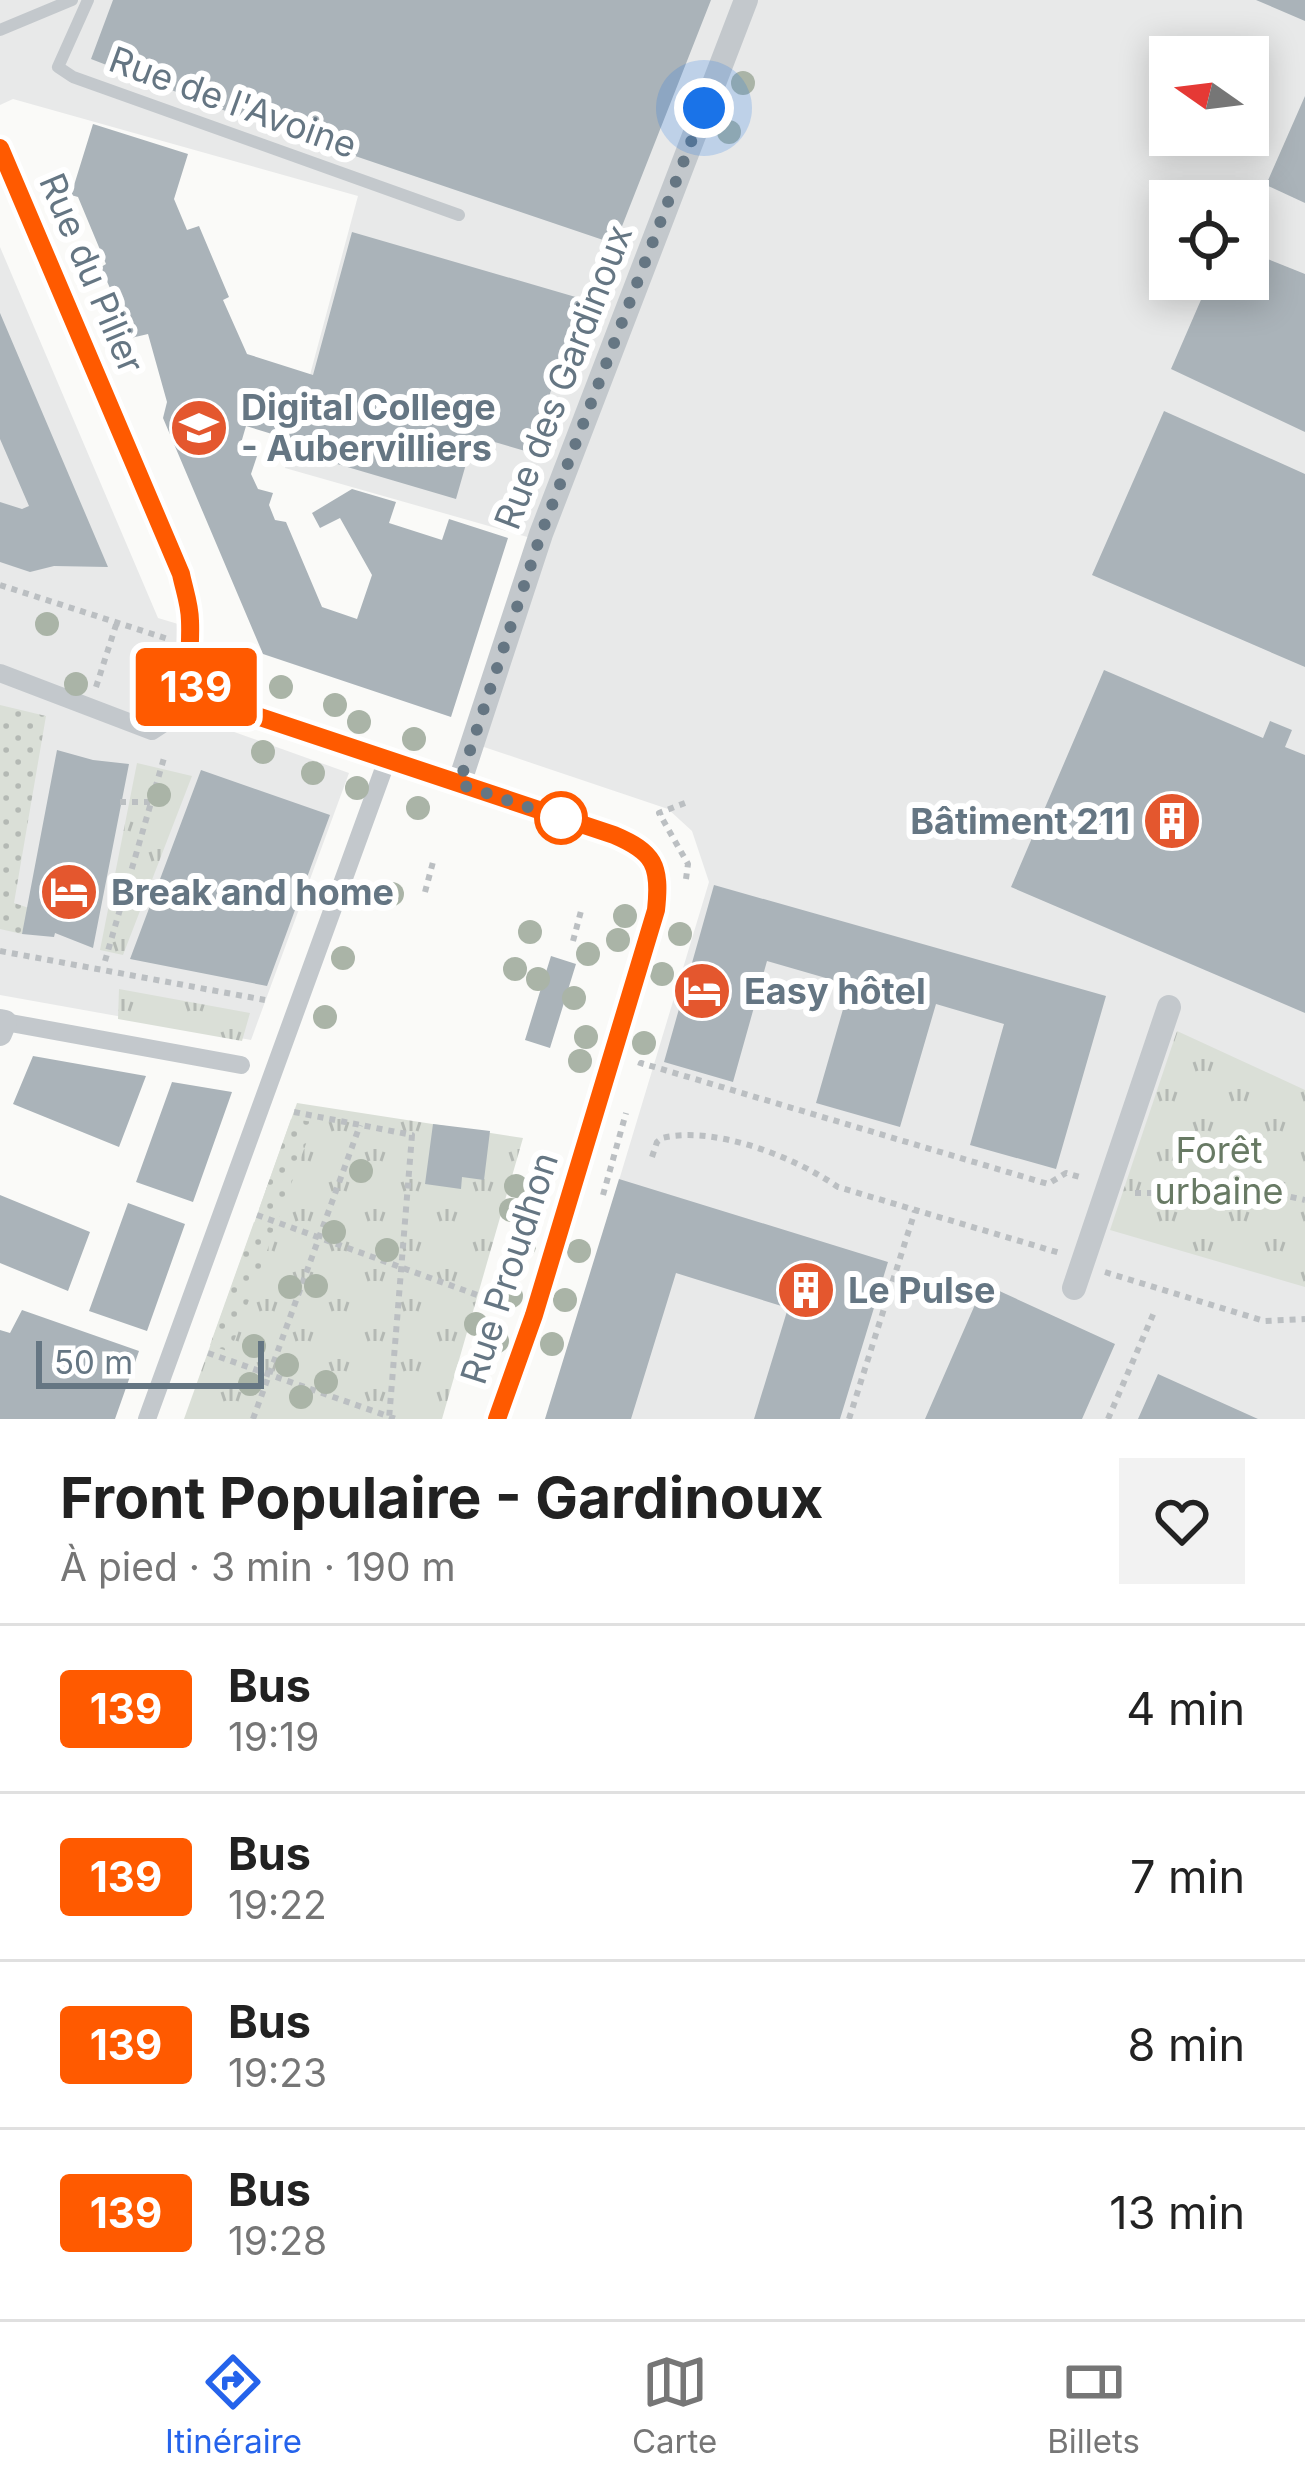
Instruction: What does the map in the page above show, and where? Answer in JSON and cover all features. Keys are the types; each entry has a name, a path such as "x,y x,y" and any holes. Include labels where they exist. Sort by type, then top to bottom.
{"street":[{"name":"Rue des Gardinoux","path":"459,784 541,534 746,0"},
{"name":"Rue du Pilier","path":"0,148 181,574 189,606 188,670 205,696"},
{"path":"0,673 152,731 205,696"},
{"name":"Rue Proudhon","path":"205,696 643,847 654,867 656,910 497,1419"},
{"path":"147,1419 387,760"},
{"path":"1074,1288 1169,1007"},
{"path":"2,1025 241,1065"}],"lane":[{"path":"0,30 72,0"},
{"name":"Rue de l'Avoine","path":"88,0 58,67 73,76 459,214"}],"path":[{"path":"0,585 162,638 189,642"},
{"path":"90,707 116,624"},
{"path":"105,961 164,758"},
{"path":"120,802 152,802"},
{"path":"425,892 433,862"},
{"path":"573,941 581,911"},
{"path":"0,951 266,1000"},
{"path":"635,1084 641,1063 1048,1184 1066,1173 1123,1192 1273,1193 1305,1200"},
{"path":"603,1195 629,1105"},
{"path":"208,1352 392,1418 412,1135 294,1112"},
{"path":"253,1419 360,1125"},
{"path":"652,1156 662,1138 706,1135 808,1166 838,1187 1069,1256"},
{"path":"848,1419 915,1209"},
{"path":"257,1215 480,1295"},
{"path":"1103,1272 1264,1321 1305,1319"},
{"path":"1108,1419 1155,1310"}],"shaded area":[{"path":"0,0 1305,0 1305,1419 547,1419 709,882 692,831 668,809 472,743 531,538 285,468 358,196 13,99 0,105"},
{"path":"0,247 158,618 178,624 174,693 195,718 349,773 251,1040 0,995"}],"green space":[{"path":"0,705 46,716 14,903 29,908 22,934 0,929"},
{"path":"137,763 192,776 123,955 100,950"},
{"path":"119,989 250,1013 242,1041 118,1019"},
{"name":"Forêt urbaine","path":"1177,1031 1305,1090 1305,1287 1110,1230"},
{"path":"297,1103 523,1138 442,1419 184,1419"},
{"path":"291,1119 314,1122 279,1217 259,1209"},
{"path":"254,1222 275,1229 230,1352 210,1345"}],"building":[{"path":"113,0 711,0 615,244 249,120 91,59"},
{"path":"1256,0 1305,0 1305,21"},
{"path":"1305,96 1305,203 1269,186"},
{"path":"93,124 188,154 174,199 187,230 199,226 247,354 313,375 352,232 579,298 532,453 474,436 456,499 293,451 295,441 246,426 239,450 257,456 251,474 258,489 273,493 269,505 275,520 286,522 322,607 357,619 372,575 340,518 320,528 312,513 352,489 396,502 389,523 442,540 449,519 508,538 451,717 263,654 163,418 167,402 148,334 131,338 78,197 71,195"},
{"path":"1269,259 1305,274 1305,432 1171,369 1201,300 1269,300"},
{"path":"0,313 108,567 54,566 30,572 0,562 0,502 22,509 29,506 0,439"},
{"path":"1164,411 1305,474 1305,667 1092,575"},
{"name":"Bâtiment 211","path":"1104,670 1263,738 1270,721 1292,730 1285,747 1305,755 1305,1013 1011,887"},
{"path":"57,750 129,764 93,948 55,933 54,937 22,934"},
{"path":"201,770 330,815 267,986 130,959"},
{"path":"714,885 1106,996 1056,1169 970,1145 1004,1024 936,1004 900,1127 816,1103 850,985 767,961 733,1082 664,1062"},
{"path":"551,956 576,964 550,1048 525,1040"},
{"path":"33,1056 146,1076 119,1147 13,1104"},
{"path":"172,1082 232,1092 193,1202 136,1182"},
{"path":"433,1124 490,1131 484,1180 462,1177 461,1189 425,1184"},
{"name":"Le Pulse","path":"619,1179 888,1262 840,1419 754,1419 788,1308 676,1273 631,1419 545,1419"},
{"path":"0,1195 90,1232 68,1291 0,1263"},
{"path":"128,1203 185,1224 147,1331 89,1311"},
{"path":"984,1284 1115,1344 1082,1419 925,1419"},
{"path":"22,1310 139,1351 115,1419 0,1419 0,1330 10,1333"},
{"path":"1158,1374 1258,1419 1138,1419"}],"bus line":[{"name":"139","path":"0,148 181,574 189,606 188,670 193,683 205,696 227,706 614,835 643,847 654,867 656,910 534,1315 497,1419"}],"place":[{"name":"Digital College - Aubervilliers","path":"199,428"},
{"name":"Bâtiment 211","path":"1172,821"},
{"name":"Break and home","path":"69,892"},
{"name":"Easy hôtel","path":"702,991"},
{"name":"Le Pulse","path":"806,1290"}],"route":[{"path":"561,818 575,823 459,784 541,534 704,108"}]}
